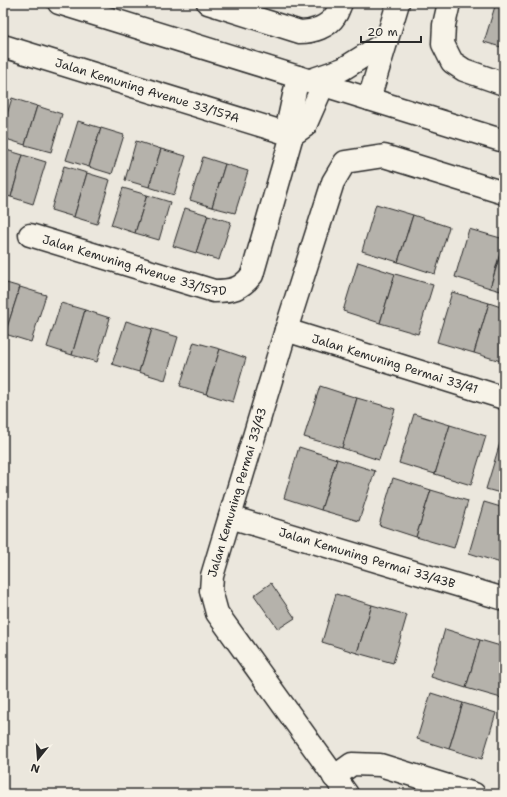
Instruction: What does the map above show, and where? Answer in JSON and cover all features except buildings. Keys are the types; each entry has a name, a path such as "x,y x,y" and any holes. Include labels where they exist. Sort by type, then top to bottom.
{"street":[{"path":"59,3 504,141"},
{"path":"208,3 300,32 312,32 325,25 335,16 340,3"},
{"path":"368,99 398,3"},
{"path":"449,3 444,25 443,44 452,62 464,70 504,84"},
{"path":"310,81 343,69 386,42"},
{"name":"Jalan Kemuning Avenue 33/157A","path":"3,46 292,135"},
{"path":"292,135 305,126 310,81"},
{"name":"Jalan Kemuning Avenue 33/157D","path":"30,235 214,291 231,290 240,287 252,275 292,135"},
{"name":"Jalan Kemuning Permai 33/43","path":"346,794 217,613 211,591 212,576 286,330 333,182 345,162 384,156 504,193"},
{"name":"Jalan Kemuning Permai 33/41","path":"286,330 504,398"},
{"name":"Jalan Kemuning Permai 33/43B","path":"230,517 504,599"},
{"path":"334,777 352,764 380,765 474,794"}]}
